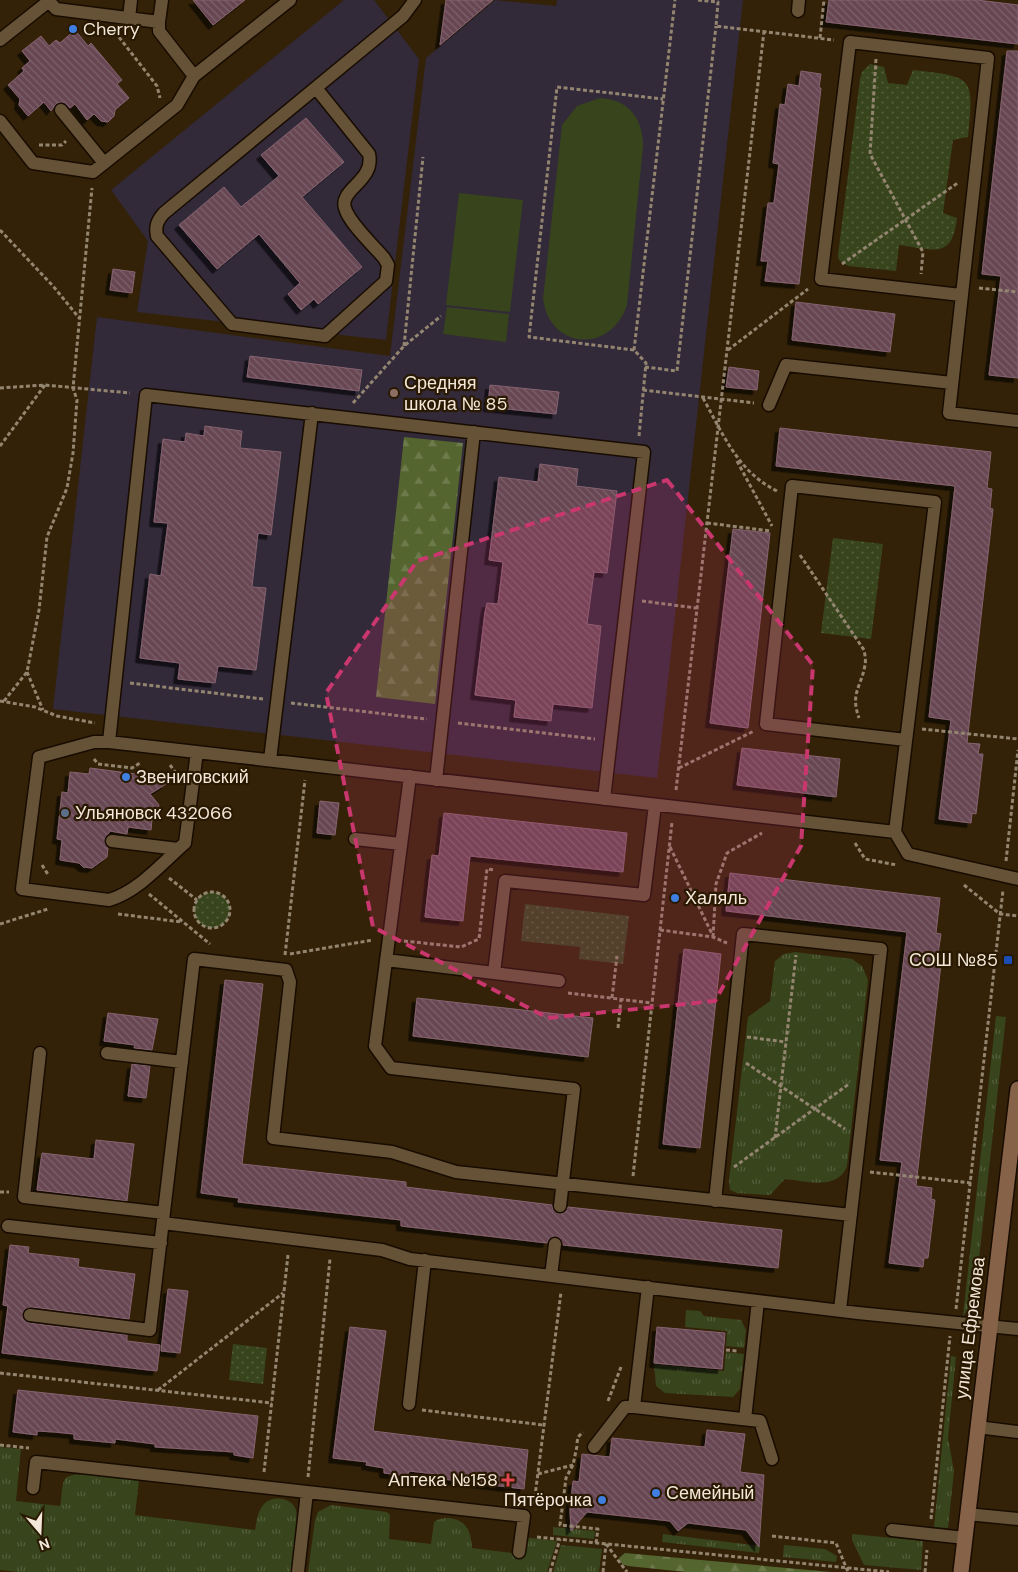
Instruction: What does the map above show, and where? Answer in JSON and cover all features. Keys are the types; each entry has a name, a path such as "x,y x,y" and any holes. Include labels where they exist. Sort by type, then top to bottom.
{"street":[{"name":"улица Ефремова","path":"961,1572 1018,1092"}],"lane":[{"path":"0,40 48,0 56,9 160,22"},
{"path":"129,18 131,0"},
{"path":"162,0 158,31 194,76"},
{"path":"0,121 33,163 93,172 177,105 194,76 290,0"},
{"path":"316,88 368,154 369,168 364,178 348,194 344,206 351,218 388,265 386,281 325,336 232,324 157,236 158,220 316,88 403,16 415,0"},
{"path":"962,290 919,290 821,279 850,42 988,58 949,413 1018,421"},
{"path":"61,110 104,163"},
{"path":"769,405 786,365 952,383"},
{"path":"109,742 146,395 352,417 644,452 604,799"},
{"path":"270,760 312,413"},
{"path":"436,780 474,432"},
{"path":"907,734 865,736 766,724 792,486 935,502 907,734 895,832 908,854 1018,879"},
{"path":"197,752 185,843 138,885 121,896 109,900 22,890 39,757 94,742 109,742 270,760 895,832"},
{"path":"410,776 375,1046 391,1068 574,1089 560,1206"},
{"path":"494,973 505,881 644,896 655,805"},
{"path":"355,839 401,844"},
{"path":"112,841 178,849"},
{"path":"716,1201 744,934 881,949 840,1310"},
{"path":"30,1314 150,1330 194,959 286,970 290,982 273,1138 392,1152 456,1172 851,1215"},
{"path":"386,960 559,981"},
{"path":"106,1053 182,1062"},
{"path":"40,1054 24,1198 164,1218 290,1239 382,1250 410,1259 758,1301 1018,1329"},
{"path":"8,1226 161,1243"},
{"path":"556,1244 557,1276"},
{"path":"413,1407 426,1260"},
{"path":"634,1407 648,1287"},
{"path":"745,1420 758,1301"},
{"path":"594,1447 625,1406 760,1421 772,1459"},
{"path":"978,1427 1018,1432"},
{"path":"33,1488 36,1462 524,1516 519,1552"},
{"path":"298,1572 307,1492"},
{"path":"967,1514 1018,1519"},
{"path":"892,1530 964,1538"}],"path":[{"path":"634,350 675,0"},
{"path":"645,367 677,371 718,2 698,0"},
{"path":"820,38 824,0"},
{"path":"111,26 157,86 160,103"},
{"path":"716,26 850,42"},
{"path":"631,1191 696,608 728,351 764,31"},
{"path":"878,45 870,154 923,252 919,290"},
{"path":"637,451 646,363 634,350 529,337 557,86 663,99"},
{"path":"37,145 62,145 67,140 66,137"},
{"path":"404,346 423,158"},
{"path":"728,351 821,279 975,171"},
{"path":"93,172 73,388 78,400 73,454 67,488 47,537 39,610 27,672 2,701 110,727"},
{"path":"0,230 53,286 80,319"},
{"path":"962,290 1018,292"},
{"path":"352,417 354,401 404,346 441,316"},
{"path":"0,446 45,385"},
{"path":"0,388 45,385 146,395"},
{"path":"643,390 769,405"},
{"path":"703,398 774,531 706,523"},
{"path":"736,458 762,484 790,498"},
{"path":"786,532 864,650 865,665 855,690 854,706 865,736"},
{"path":"628,599 696,608"},
{"path":"27,672 43,710"},
{"path":"115,681 611,740"},
{"path":"678,769 766,724"},
{"path":"907,734 1018,739"},
{"path":"925,1572 952,1322 958,1303 1018,750"},
{"path":"283,969 307,765"},
{"path":"713,937 716,884 728,853 770,829 760,828"},
{"path":"852,839 865,859 901,866"},
{"path":"669,845 713,937"},
{"path":"157,868 197,900"},
{"path":"963,883 1000,914 1018,916"},
{"path":"138,885 182,922"},
{"path":"208,892 220,894 229,905 227,920 214,928 204,926 196,918 194,912 197,900 208,892"},
{"path":"660,930 713,937 742,949"},
{"path":"285,955 389,939"},
{"path":"775,1138 798,940"},
{"path":"612,998 616,956"},
{"path":"618,1028 621,999"},
{"path":"733,1035 786,1042"},
{"path":"731,1053 859,1139"},
{"path":"718,1179 867,1071"},
{"path":"856,1171 971,1183"},
{"path":"263,1488 290,1239"},
{"path":"307,1492 332,1244"},
{"path":"533,1509 557,1276"},
{"path":"157,1390 284,1292"},
{"path":"607,1402 622,1366"},
{"path":"0,1373 272,1403"},
{"path":"413,1407 543,1425"},
{"path":"585,1431 578,1437 574,1465 566,1478 560,1525 598,1529 596,1543"},
{"path":"576,1446 594,1447"},
{"path":"537,1474 574,1465"},
{"path":"521,1535 889,1572"},
{"path":"772,1536 836,1543 848,1572"},
{"path":"550,1572 560,1539"},
{"path":"603,1572 606,1544"},
{"path":"606,1544 627,1572"}],"highlighted area":[{"path":"667,480 813,665 801,846 715,1001 548,1018 373,927 326,693 417,561"}],"shaded area":[{"path":"344,0 374,0 419,59 386,340 137,312 148,241 111,190"},
{"name":"Средняя школа № 85","path":"495,0 556,6 557,0 743,0 657,778 53,709 97,317 390,356 426,58"}],"green space":[{"path":"870,64 884,67 888,83 907,85 913,70 959,78 966,83 971,102 968,137 953,140 943,213 957,218 951,241 939,249 931,250 899,245 896,271 848,266 839,260 838,255 860,79 862,72"},
{"path":"600,98 619,102 632,112 641,128 643,147 627,305 619,321 608,332 595,338 582,339 568,336 557,328 548,316 543,299 562,125 577,106"},
{"path":"459,193 523,200 510,312 446,305"},
{"path":"447,307 509,314 506,342 443,334"},
{"path":"404,437 463,443 435,704 376,697"},
{"path":"833,538 883,544 871,639 821,633"},
{"path":"212,892 225,897 230,910 225,923 212,928 199,923 194,910 199,897"},
{"path":"525,904 629,916 623,964 579,959 580,947 521,941"},
{"path":"795,952 852,959 862,966 868,980 847,1166 843,1174 829,1182 820,1183 785,1179 770,1195 737,1193 730,1190 729,1180 748,1017 770,1001 775,961 784,954"},
{"path":"996,1016 1006,1017 975,1294 972,1305 963,1316"},
{"path":"686,1310 700,1311 704,1316 741,1320 746,1330 744,1348 726,1346 727,1331 685,1327"},
{"path":"233,1344 267,1348 263,1384 229,1380"},
{"path":"726,1352 744,1354 740,1389 733,1397 665,1393 656,1386 654,1364 724,1371"},
{"path":"951,1356 956,1357 948,1438 954,1471 948,1528 934,1527"},
{"path":"0,1447 21,1449 16,1501 60,1506 65,1479 70,1476 88,1474 112,1476 139,1480 135,1515 255,1530 259,1513 264,1504 272,1499 286,1500 294,1506 297,1516 291,1572 18,1572 0,1570"},
{"path":"331,1505 387,1512 390,1515 389,1539 431,1544 434,1522 449,1518 464,1524 471,1537 472,1548 520,1554 522,1537 557,1541 547,1572 308,1572 315,1520 318,1512"},
{"path":"553,1527 595,1531 594,1539 553,1535"},
{"path":"663,1534 760,1546 759,1553 662,1542"},
{"path":"852,1534 923,1541 921,1570 864,1565 852,1540"},
{"path":"561,1545 602,1549 599,1572 553,1572"},
{"path":"784,1545 825,1549 837,1556 836,1562 783,1557"},
{"path":"625,1553 831,1572 686,1572 628,1566 622,1564 619,1558"}],"building":[{"path":"193,0 245,0 213,25"},
{"path":"446,0 493,0 440,45"},
{"path":"829,0 977,0 1018,5 1018,44 826,22"},
{"path":"75,30 88,46 91,43 122,80 117,84 129,98 115,110 114,116 108,122 101,121 94,114 87,120 75,104 70,108 62,102 56,104 51,111 44,102 28,116 19,105 20,99 8,85 24,71 22,68 30,61 22,51 41,36 49,46 56,40 60,43"},
{"path":"1007,51 1018,51 1018,378 989,375 1001,276 982,274"},
{"path":"801,71 821,74 819,88 821,88 799,284 765,281 768,261 761,261 768,203 774,203 779,164 773,163 780,104 785,105 788,84 799,86"},
{"path":"306,118 344,162 302,197 362,267 318,304 314,299 301,310 288,294 300,283 259,234 217,269 179,225 224,187 241,207 279,176 261,155"},
{"path":"113,269 135,272 132,293 110,290"},
{"path":"796,302 895,314 890,352 792,340"},
{"path":"250,356 362,370 359,391 247,377"},
{"path":"729,367 759,371 757,390 726,387"},
{"path":"490,385 559,392 556,414 488,407"},
{"path":"205,426 242,431 240,448 281,452 271,535 258,533 252,587 266,588 256,670 218,666 215,683 178,679 180,663 140,658 150,574 161,576 168,523 154,522 163,439 185,442 186,433 204,436"},
{"path":"780,428 991,452 987,488 992,489 990,508 993,509 967,743 980,744 978,754 983,754 976,814 972,813 971,823 939,819 951,720 929,717 955,486 776,466"},
{"path":"540,464 578,469 576,486 617,491 607,573 594,572 587,624 601,626 592,708 553,704 551,721 514,717 516,700 475,695 485,612 487,603 498,604 503,562 489,560 499,477 538,482"},
{"path":"733,529 770,533 748,728 710,723"},
{"path":"742,748 840,759 836,797 737,785"},
{"path":"90,768 143,775 143,781 166,784 150,794 159,805 157,816 152,820 151,830 128,827 127,834 110,831 104,840 108,848 107,857 92,868 83,867 79,863 60,860 62,840 57,839 62,792 68,793 70,772 89,774"},
{"path":"320,801 339,803 335,835 317,833"},
{"path":"444,813 627,833 623,872 470,856 463,921 425,917 432,855 439,856"},
{"path":"730,873 940,898 936,933 941,934 938,954 942,955 916,1186 932,1188 931,1199 935,1200 928,1258 924,1258 923,1267 889,1263 902,1162 880,1160 907,932 726,911"},
{"path":"684,949 721,954 700,1148 663,1144"},
{"path":"225,980 263,984 242,1164 406,1182 406,1187 552,1205 553,1210 559,1214 564,1213 568,1207 782,1230 778,1268 563,1245 560,1238 556,1236 549,1239 547,1243 401,1226 401,1220 238,1202 239,1198 201,1193"},
{"path":"417,998 593,1018 588,1057 413,1036"},
{"path":"108,1013 158,1019 152,1050 134,1048 135,1045 104,1041"},
{"path":"132,1064 150,1066 146,1098 128,1096"},
{"path":"96,1140 134,1144 127,1201 37,1190 42,1153 94,1159"},
{"path":"10,1245 29,1247 28,1253 79,1259 78,1267 135,1274 129,1319 31,1307 24,1310 22,1318 29,1323 127,1335 127,1341 160,1345 157,1371 2,1353 8,1306 3,1305"},
{"path":"168,1289 188,1291 180,1353 161,1351"},
{"path":"350,1327 386,1331 373,1431 528,1450 524,1489 443,1479 444,1475 409,1471 408,1476 384,1473 384,1468 366,1465 367,1462 333,1458"},
{"path":"657,1327 725,1333 722,1369 654,1363"},
{"path":"18,1390 258,1416 253,1458 234,1455 234,1452 155,1447 155,1444 115,1439 115,1443 74,1439 74,1434 37,1431 37,1435 13,1432"},
{"path":"707,1430 745,1434 740,1472 764,1475 759,1547 746,1530 688,1523 678,1531 670,1521 587,1512 571,1531 570,1510 573,1481 579,1482 582,1454 610,1457 612,1438 705,1447"}],"place":[{"name":"Cherry","path":"73,29"},
{"name":"Средняя школа № 85","path":"394,393"},
{"name":"Звениговский","path":"126,777"},
{"name":"Ульяновск 432066","path":"65,813"},
{"name":"Халяль","path":"675,898"},
{"name":"СОШ №85","path":"1008,960"},
{"name":"Аптека №158","path":"508,1480"},
{"name":"Семейный","path":"656,1493"},
{"name":"Пятёрочка","path":"602,1500"}]}
